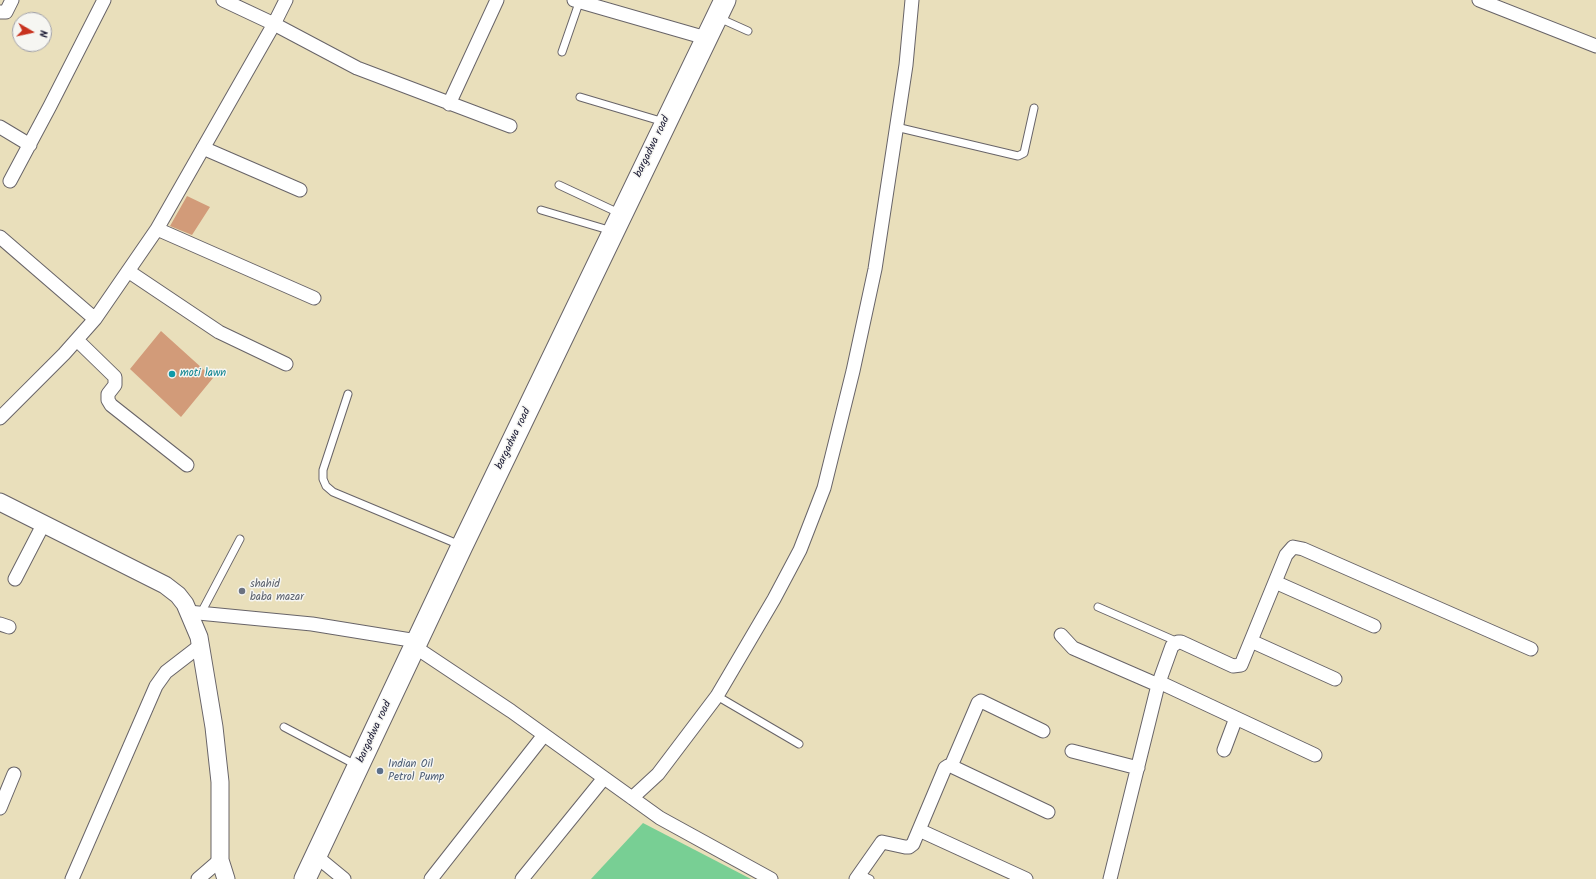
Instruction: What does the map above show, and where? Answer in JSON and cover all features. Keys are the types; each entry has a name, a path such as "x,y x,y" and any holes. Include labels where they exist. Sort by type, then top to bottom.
{"main road":[{"name":"bargadwa road","path":"305,879 462,546 720,8"}],"street":[{"path":"0,12 6,12 12,0"},
{"path":"10,180 30,145 104,0"},
{"path":"222,0 274,24 357,68 510,126"},
{"path":"0,418 77,340 95,319 157,229 274,24 286,0"},
{"path":"449,104 497,0"},
{"path":"632,798 658,774 717,696 774,599 800,550 824,488 850,385 875,269 906,66 912,0"},
{"path":"1479,0 1596,46"},
{"path":"578,1 706,38"},
{"path":"0,127 30,145"},
{"path":"203,148 300,190"},
{"path":"157,229 314,298"},
{"path":"0,237 95,319"},
{"path":"128,271 219,332 286,364"},
{"path":"77,340 115,377 115,385 108,394 108,400 111,405 187,465"},
{"path":"0,502 165,585 178,595 195,612 312,624 416,644 668,823 771,879"},
{"path":"15,580 44,523"},
{"path":"1110,879 1159,683 1172,646 1178,642 1236,666 1243,662 1289,550 1298,548 1531,649"},
{"path":"1275,582 1374,626"},
{"path":"195,612 189,654 214,727 220,782 215,865 226,879"},
{"path":"1061,635 1073,648 1159,683 1315,755"},
{"path":"1251,641 1335,679"},
{"path":"72,879 156,686 166,672 189,654"},
{"path":"951,766 978,703 981,701 1043,731"},
{"path":"1224,750 1236,718"},
{"path":"431,879 544,735"},
{"path":"1072,751 1138,768"},
{"path":"862,877 882,842 909,847 913,844 945,768 951,766 1048,812"},
{"path":"0,808 14,774"},
{"path":"522,879 604,778"},
{"path":"919,830 1026,879"},
{"path":"316,856 344,879"},
{"path":"198,879 215,865"}],"lane":[{"path":"562,52 578,1"},
{"path":"720,8 748,31"},
{"path":"580,97 665,122"},
{"path":"896,127 1018,156 1024,153 1034,108"},
{"path":"560,185 617,223"},
{"path":"541,210 617,223"},
{"path":"348,394 323,470 323,479 326,486 333,492 462,546"},
{"path":"195,612 240,539"},
{"path":"1098,607 1178,642"},
{"path":"717,696 799,744"},
{"path":"284,726 358,766"}],"green space":[{"path":"643,823 751,879 591,879"}],"building":[{"path":"187,196 210,207 192,235 170,226"},
{"name":"moti lawn","path":"161,331 213,378 181,417 130,369"}],"place":[{"name":"moti lawn","path":"172,374"},
{"name":"shahid baba mazar","path":"242,591"},
{"name":"Indian Oil Petrol Pump","path":"380,771"}]}
